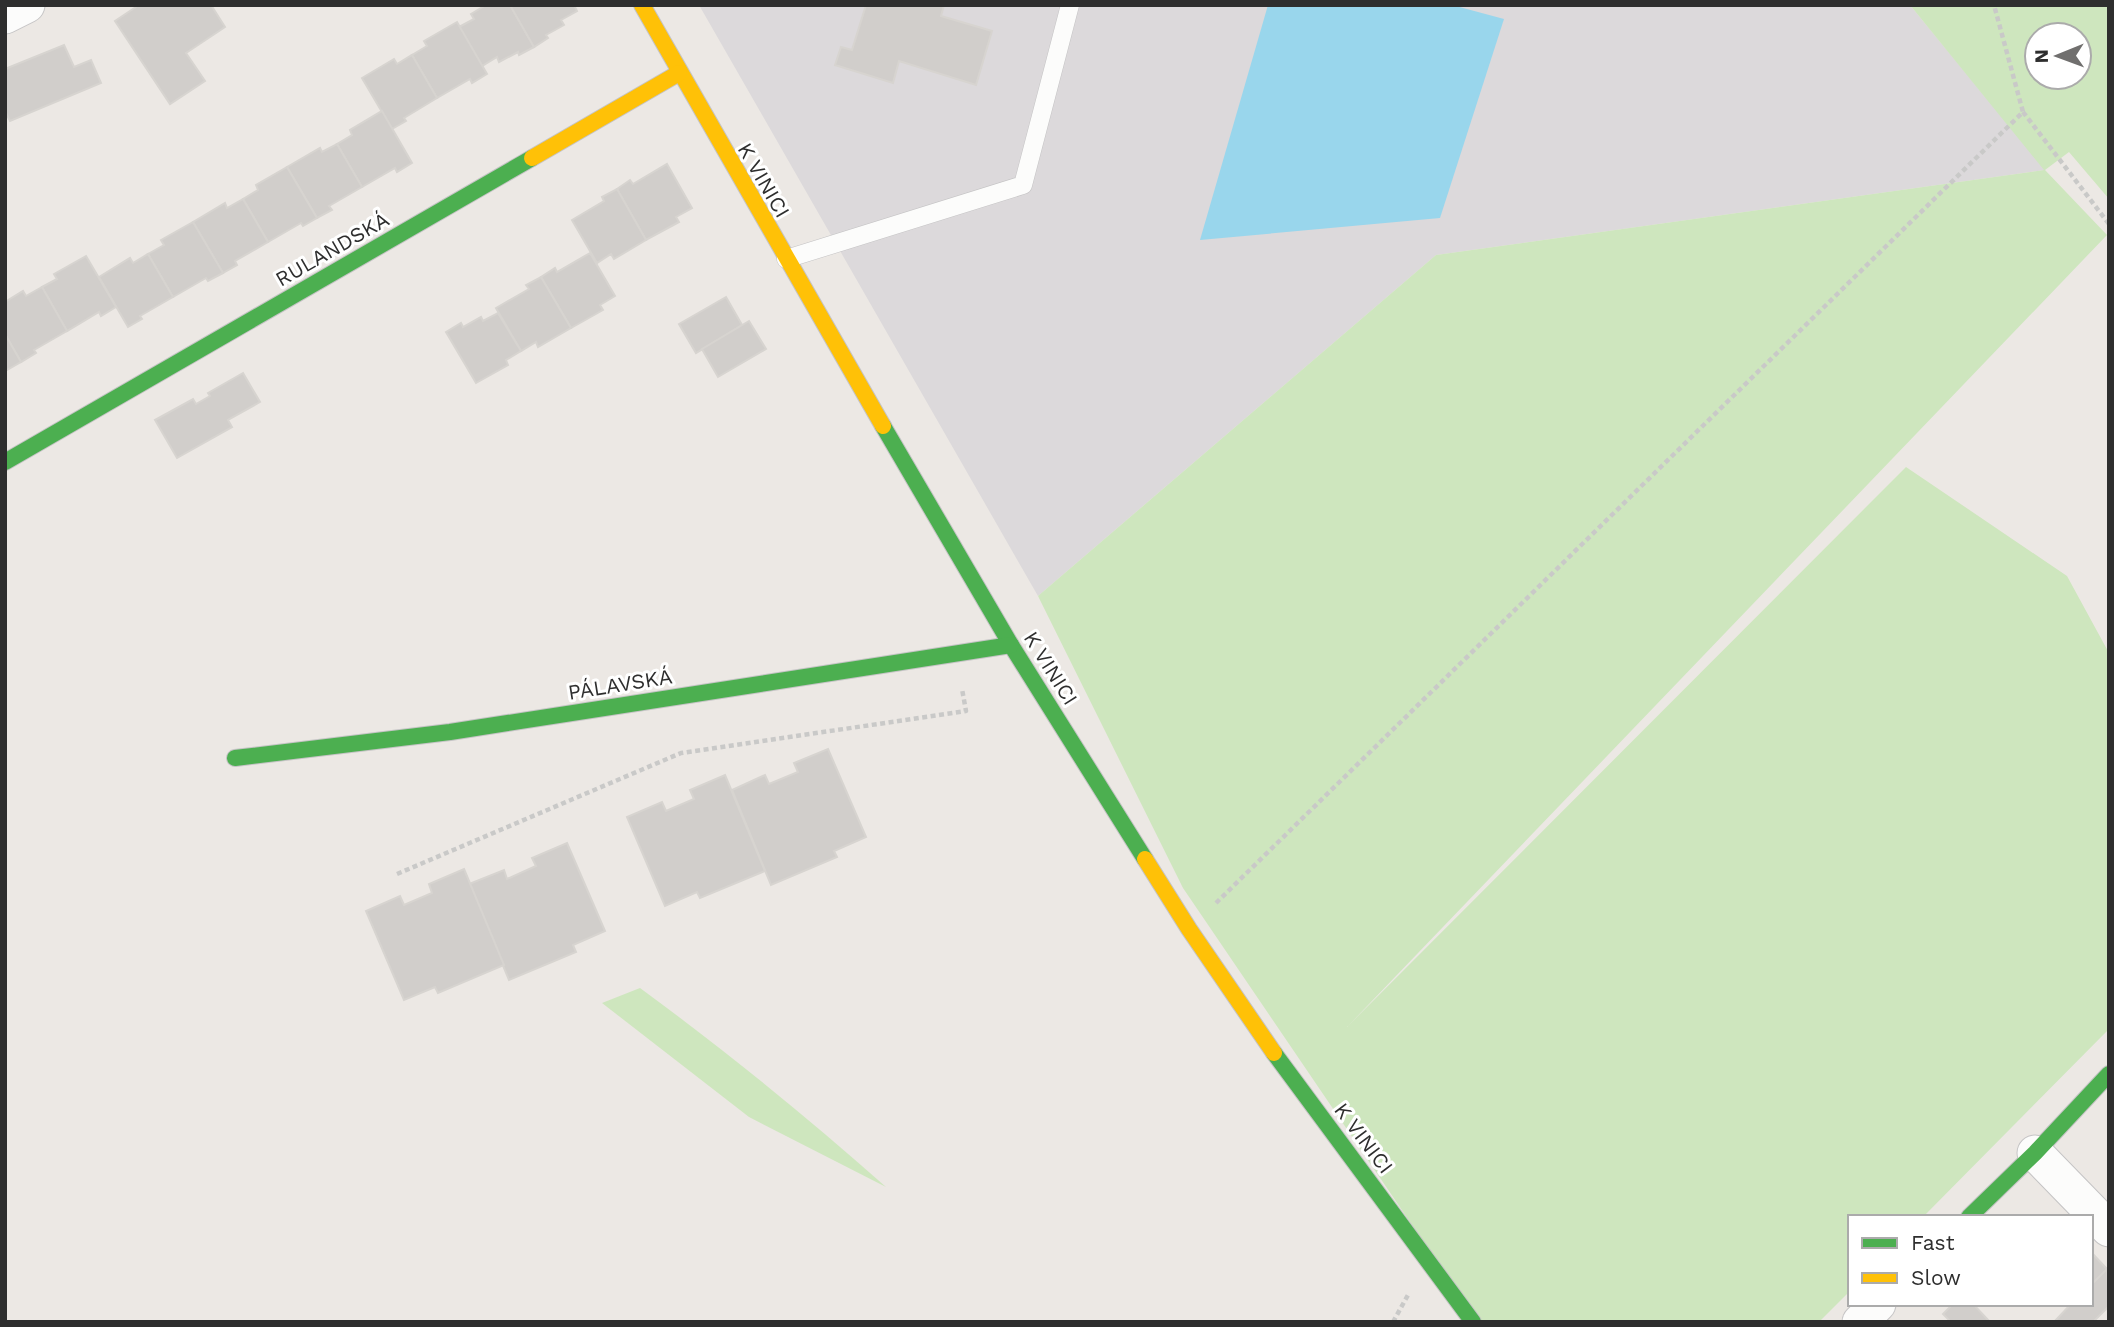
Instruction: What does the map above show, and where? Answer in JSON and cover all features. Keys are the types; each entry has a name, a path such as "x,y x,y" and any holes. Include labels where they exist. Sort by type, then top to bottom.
{"street":[{"path":"5,16 27,5"},
{"name":"K VINICI","path":"642,5 786,259 1011,645 1189,929 1285,1069 1473,1322"},
{"name":"RULANDSKÁ","path":"5,462 679,73"},
{"name":"PÁLAVSKÁ","path":"235,758 450,732 1011,645"},
{"path":"1971,1215 2035,1153 2109,1074"},
{"path":"2035,1153 2109,1229"},
{"path":"1860,1322 1876,1306"}],"lane":[{"path":"786,259 1023,184 1070,5"}],"path":[{"path":"1994,5 2024,112 2109,224"},
{"path":"1189,929 2024,112"},
{"path":"397,874 681,753 966,711 961,682"}],"shaded area":[{"path":"699,5 1910,5 2045,170 1436,255 1038,596"}],"green space":[{"path":"1910,5 2109,5 2109,199 2069,152 2045,170 2107,235 1347,1027 1906,467 2067,576 2109,653 2109,1029 1925,1215 1848,1215 1848,1293 1819,1322 1478,1322 1183,888 1038,596 1436,255 2044,170"},
{"path":"640,988 766,1085 886,1187 749,1117 602,1003"}],"water":[{"path":"1268,5 1452,5 1504,19 1440,218 1200,240"}],"building":[{"path":"139,5 211,5 225,27 186,53 205,81 170,104 115,21"},
{"path":"486,5 510,5 534,47 499,62 497,57 482,66 459,27 474,19 471,14"},
{"path":"510,5 574,5 577,11 561,20 564,25 546,35 548,38 534,47"},
{"path":"866,5 944,5 941,16 992,31 976,85 899,61 893,83 835,65 841,47 852,50"},
{"path":"457,22 487,74 472,83 470,79 437,98 412,55 427,46 424,41"},
{"path":"64,45 74,67 91,60 101,83 10,121 5,111 5,69"},
{"path":"412,55 437,98 404,118 406,121 392,129 362,78 394,59 397,64"},
{"path":"382,111 412,163 397,172 395,168 362,187 337,144 352,135 350,130"},
{"path":"337,144 362,187 329,206 332,210 317,218 287,167 320,148 322,152"},
{"path":"667,164 692,208 676,217 679,222 646,240 617,189 630,180 633,184"},
{"path":"287,167 317,218 303,226 301,223 268,242 243,199 258,190 256,185"},
{"path":"617,189 646,240 614,259 611,254 597,263 572,220 604,201 602,197"},
{"path":"243,199 268,242 235,261 237,265 223,273 193,222 225,203 227,208"},
{"path":"193,222 223,273 208,281 206,278 173,297 148,254 164,245 161,240"},
{"path":"590,253 615,296 600,305 603,310 571,328 541,277 555,268 557,272"},
{"path":"148,254 173,297 140,316 142,319 128,327 99,277 130,258 133,263"},
{"path":"86,256 116,307 101,316 99,312 67,331 42,287 57,279 54,274"},
{"path":"541,277 571,328 538,347 536,342 521,351 496,308 529,289 526,285"},
{"path":"42,287 67,331 34,350 36,353 21,362 5,334 5,302 23,291 26,296"},
{"path":"726,297 742,325 696,353 679,324"},
{"path":"498,313 521,351 506,360 508,365 476,383 446,332 461,323 463,327 481,317 483,321"},
{"path":"749,321 766,349 718,377 702,349"},
{"path":"5,334 21,362 7,370 5,368"},
{"path":"243,373 260,402 228,420 232,427 177,458 155,420 193,399 196,404 210,396 208,393"},
{"path":"828,749 866,837 834,851 837,857 771,885 732,790 765,775 769,784 798,772 794,763"},
{"path":"725,775 765,871 700,898 697,892 665,906 627,817 662,802 666,811 694,799 690,790"},
{"path":"567,843 605,931 573,945 576,952 509,980 469,884 504,870 507,879 536,866 532,858"},
{"path":"464,869 504,965 438,993 435,987 404,1000 366,911 400,896 404,905 432,893 429,884"},
{"path":"2093,1254 2107,1269 2093,1283"},
{"path":"2107,1269 2109,1306 2093,1322 2054,1322 2069,1306 2093,1306 2093,1283"},
{"path":"1951,1306 1975,1306 1990,1322 1951,1322 1943,1314"}],"traffic: fast":[{"path":"5,462 532,158"},
{"path":"883,426 1011,645 1145,859"},
{"path":"235,758 450,732 1011,645"},
{"path":"1274,1053 1473,1322"},
{"path":"1971,1215 2035,1153 2109,1074"}],"traffic: slow":[{"path":"642,5 883,426"},
{"path":"532,158 679,73"},
{"path":"1145,859 1189,929 1274,1053"}]}
